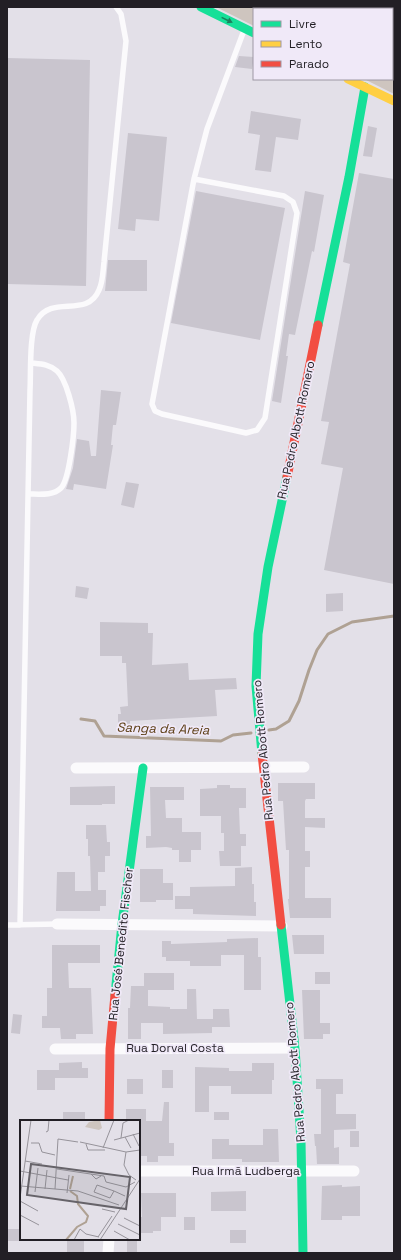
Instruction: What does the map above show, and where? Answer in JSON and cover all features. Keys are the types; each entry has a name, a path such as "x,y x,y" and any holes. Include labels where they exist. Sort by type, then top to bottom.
{"main road":[{"path":"201,7 253,32"},
{"path":"350,80 394,101"},
{"name":"Rua Pedro Abott Romero","path":"303,1253 301,1141 295,1048 263,767 256,686 258,634 268,567 349,177 365,87"},
{"name":"Rua José Benedito Fischer","path":"109,1120 110,1049 122,924 143,768"}],"street":[{"path":"76,768 304,767"},
{"path":"57,924 282,926"},
{"name":"Rua Dorval Costa","path":"55,1049 295,1048"},
{"name":"Rua Irmã Ludberga","path":"140,1171 354,1171"},
{"path":"108,1240 108,1253"}],"lane":[{"path":"20,925 28,494 33,336 36,321 45,310 57,306 79,306 91,300 100,290 126,41 121,14 116,7"},
{"path":"194,178 284,196 293,202 297,213 265,418 257,430 246,434 162,414 155,410 152,404 194,178 207,129 245,28"},
{"path":"28,494 52,493 61,488 67,476 74,422 68,390 58,372 49,365 31,363"},
{"path":"7,925 57,924"}],"shaded area":[{"path":"216,7 273,8 253,8 253,26"},
{"path":"394,66 394,94 366,80 393,80"}],"building":[{"path":"239,56 253,57 252,69 235,67"},
{"path":"7,58 90,60 86,286 7,284"},
{"path":"251,111 301,119 298,140 276,137 271,172 255,170 260,135 248,133"},
{"path":"368,126 377,128 372,157 363,156"},
{"path":"128,133 167,137 159,221 136,219 135,231 118,229"},
{"path":"359,173 394,179 394,584 324,570 343,468 321,464 329,422 321,421 350,264 343,262"},
{"path":"196,191 285,208 260,340 171,323"},
{"path":"305,191 324,195 314,252 312,251 295,335 289,334 286,356 288,356 281,403 272,401"},
{"path":"108,260 147,260 147,291 105,291"},
{"path":"101,390 121,392 116,425 113,425 111,445 113,445 106,489 74,484 73,490 66,489 73,468 77,439 89,441 91,456 96,456"},
{"path":"126,482 139,484 134,508 121,505"},
{"path":"76,586 89,588 87,599 75,597"},
{"path":"343,593 343,611 326,612 326,594"},
{"path":"100,622 148,623 148,633 153,633 152,665 188,663 189,680 236,678 237,689 215,690 217,716 130,721 130,726 118,727 118,714 121,714 120,707 128,706 126,663 122,663 122,656 100,656"},
{"path":"278,783 315,783 315,799 306,799 305,801 305,818 325,818 325,828 305,827 305,851 310,851 310,867 305,867 305,898 331,898 331,918 290,918 288,899 289,850 286,850 283,801 278,801"},
{"path":"217,785 230,785 230,788 246,788 246,808 239,808 240,834 246,834 246,846 241,846 241,866 220,866 219,851 224,851 224,833 221,833 221,816 200,816 200,789 217,788"},
{"path":"115,786 115,804 70,805 70,787"},
{"path":"150,787 184,787 184,800 165,800 166,818 182,818 182,832 201,832 201,850 191,850 191,862 179,862 179,850 172,850 172,848 166,847 146,848 146,836 151,836"},
{"path":"86,825 106,825 107,842 110,842 110,856 105,856 105,872 98,872 98,890 106,890 106,906 100,906 100,911 56,911 57,872 75,872 75,891 91,891 90,856 88,856"},
{"path":"252,867 252,884 254,884 256,916 193,914 193,909 175,909 175,896 190,896 190,887 235,886 235,868"},
{"path":"140,869 163,869 163,883 173,883 173,900 140,902"},
{"path":"292,935 324,935 324,954 294,954"},
{"path":"258,938 258,957 261,957 261,990 244,990 244,955 221,955 221,966 190,966 190,961 166,961 166,957 162,957 162,941 171,941 171,944 227,942 227,939"},
{"path":"52,945 100,945 100,963 68,963 69,988 91,988 93,1034 76,1034 76,1039 61,1039 60,1028 42,1028 42,1016 47,1016 47,988 52,988"},
{"path":"315,972 330,972 330,984 315,984"},
{"path":"144,973 174,973 174,990 148,990 148,1006 170,1007 170,1009 187,1009 187,989 196,989 197,1019 213,1019 213,1009 229,1009 230,1027 212,1027 212,1033 163,1034 163,1023 141,1023 141,1039 128,1039 128,1008 130,1008 131,986 144,986"},
{"path":"302,990 320,990 320,1023 330,1023 330,1034 323,1034 323,1039 304,1039"},
{"path":"13,1014 22,1015 20,1034 11,1033"},
{"path":"82,1062 82,1068 88,1068 88,1078 55,1078 55,1090 37,1090 37,1070 59,1070 59,1063"},
{"path":"252,1063 274,1063 272,1094 231,1094 231,1086 209,1086 209,1112 195,1112 195,1067 229,1068 229,1071 252,1071"},
{"path":"162,1070 173,1070 173,1088 162,1088"},
{"path":"127,1079 143,1079 143,1094 127,1094"},
{"path":"316,1079 343,1079 343,1094 336,1094 336,1114 356,1114 356,1129 334,1130 334,1148 339,1147 339,1164 317,1164 314,1134 321,1134 321,1089 316,1089"},
{"path":"164,1102 169,1102 169,1143 174,1143 174,1156 158,1156 158,1162 147,1162 147,1156 140,1156 140,1121 162,1121"},
{"path":"126,1109 146,1109 146,1121 126,1120"},
{"path":"63,1112 85,1112 85,1120 63,1120"},
{"path":"214,1112 229,1112 229,1120 214,1120"},
{"path":"263,1129 278,1129 279,1162 242,1162 242,1159 212,1159 212,1139 229,1139 229,1145 263,1145"},
{"path":"350,1131 359,1131 359,1147 350,1147"},
{"path":"342,1185 342,1187 360,1186 360,1216 342,1216 342,1220 321,1220 322,1186"},
{"path":"246,1191 246,1211 211,1211 211,1192"},
{"path":"141,1193 176,1193 176,1217 161,1217 161,1231 153,1231 153,1233 140,1233 140,1217 142,1217"},
{"path":"184,1217 195,1217 195,1230 184,1230"},
{"path":"7,1229 20,1229 21,1241 7,1241"},
{"path":"230,1230 246,1230 246,1243 230,1243"},
{"path":"67,1240 84,1240 84,1253 67,1253"},
{"path":"127,1240 137,1240 137,1253 127,1253"}],"waterway":[{"name":"Sanga da Areia","path":"269,730 276,729 289,721 299,701 317,650 328,634 352,622 394,616"},
{"name":"Sanga da Areia","path":"81,719 95,721 104,736 221,741 233,735 251,733"}],"traffic: fast":[{"path":"201,7 253,33"},
{"path":"318,325 349,177 365,87"},
{"path":"262,754 256,686 258,634 268,567 287,477"},
{"path":"115,995 122,924 143,768"},
{"path":"281,925 295,1048 301,1141 303,1253"}],"traffic: slow":[{"path":"350,80 394,101"}],"traffic: jam":[{"path":"287,477 318,325"},
{"path":"262,754 281,925"},
{"path":"109,1120 110,1049 115,995"}]}
